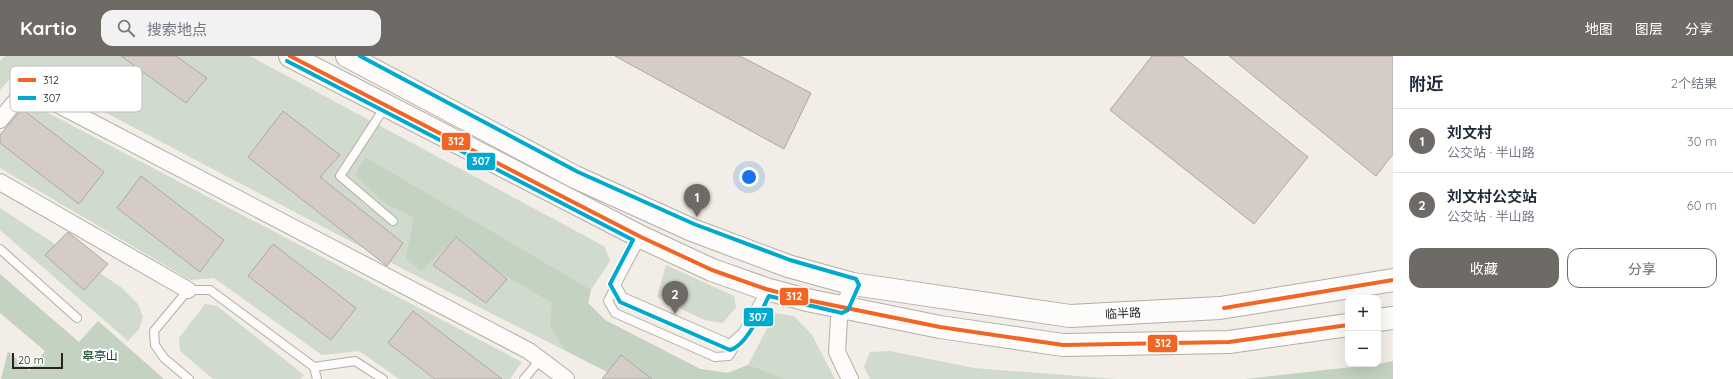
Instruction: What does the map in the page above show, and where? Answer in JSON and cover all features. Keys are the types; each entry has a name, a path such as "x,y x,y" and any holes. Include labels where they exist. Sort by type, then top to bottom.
{"main road":[{"path":"290,56 641,237 712,270 766,289 940,327 1063,345 1229,342 1345,325"},
{"name":"临半路","path":"347,56 576,177 692,230 788,266 853,284 1070,316 1220,308 1393,280"},
{"path":"1381,320 1393,318"}],"street":[{"path":"0,120 10,108"},
{"path":"72,112 529,351 566,379"},
{"path":"0,182 188,290"},
{"path":"850,379 837,352 839,319 853,284"}],"lane":[{"path":"387,105 340,176 393,221"},
{"path":"641,237 608,301 614,313 715,357 729,356 766,289"},
{"path":"0,249 77,318"},
{"path":"616,284 623,297 730,344 743,332"},
{"path":"189,379 164,358 154,345 154,331 188,290 210,290 314,367 318,379"},
{"path":"524,379 540,360"},
{"path":"314,367 355,361 383,379"}],"green space":[{"path":"5,56 250,56 604,246 610,261 591,290 588,303 605,320 700,369 728,373 748,365 775,313 794,316 812,335 835,379 667,379 566,351 405,270 104,112 142,112 142,66 10,66 10,79 0,90 0,61"},
{"path":"29,112 46,112 522,362 510,379 399,379 359,351 322,355 214,278 190,280 0,168 0,142"},
{"path":"365,157 591,290 588,303 605,320 700,369 728,373 748,365 785,379 621,379 566,351 550,326 552,303 451,243 421,271 406,258 414,218 383,202 355,175"},
{"path":"0,208 121,287 138,304 143,317 139,329 128,341 0,230"},
{"path":"666,265 734,296 736,307 723,323 704,320 657,297"},
{"name":"皋亭山","path":"0,274 79,342 98,321 164,379 1,379 8,351 29,371 45,351 0,313"},
{"path":"205,304 217,306 304,375 300,379 213,379 180,351 179,338"},
{"path":"890,351 974,368 1117,379 870,379 864,367 870,352"},
{"path":"1393,361 1393,379 1246,379 1352,367 1381,367 1381,363"}],"building":[{"path":"121,56 176,56 207,78 186,103 142,71 142,66 135,66"},
{"path":"615,56 740,56 811,93 784,149"},
{"path":"1152,56 1182,56 1308,157 1254,224 1110,110"},
{"path":"1229,56 1393,56 1393,154 1376,176"},
{"path":"283,111 340,155 320,177 403,243 387,266 248,157"},
{"path":"19,112 26,112 104,172 79,204 0,143 0,135"},
{"path":"141,176 224,240 200,272 117,208"},
{"path":"68,232 108,264 84,290 45,255"},
{"path":"456,237 507,279 486,303 433,265"},
{"path":"273,244 356,308 331,340 248,276"},
{"path":"413,311 502,379 435,379 388,343"},
{"path":"621,355 652,379 602,379"}],"transit line":[{"name":"312","path":"290,56 641,237 712,270 766,289 807,300 940,327 1063,345 1229,342 1345,325"},
{"name":"307","path":"287,61 633,240 610,284 620,302 730,350 736,347 748,335 758,319 769,296 842,313 848,310 859,285 856,279 790,260 694,224 578,172 360,56"},
{"name":"312","path":"1224,308 1393,280"}],"place":[{"name":"刘文村","path":"697,217"},
{"name":"刘文村公交站","path":"675,314"}]}
